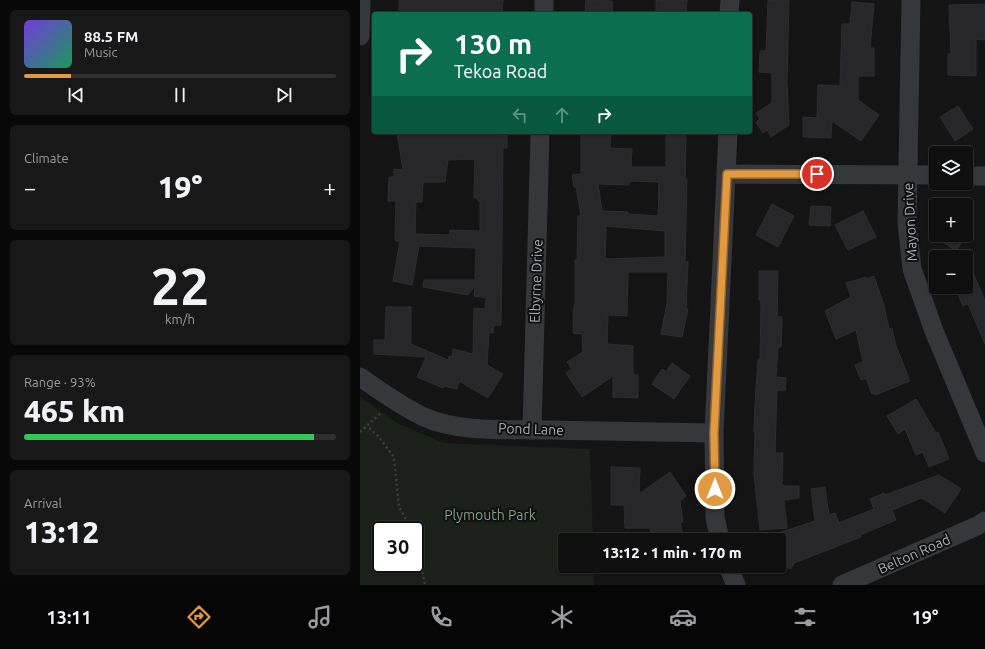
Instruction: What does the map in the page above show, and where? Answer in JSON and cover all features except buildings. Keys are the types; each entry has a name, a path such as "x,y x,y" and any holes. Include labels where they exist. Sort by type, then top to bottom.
{"street":[{"path":"360,36 361,0"},
{"path":"544,0 544,12"},
{"path":"729,12 730,0"},
{"name":"Mayon Drive","path":"911,0 907,223 912,269 934,331 985,453"},
{"name":"Elbyrne Drive","path":"532,430 540,134"},
{"path":"718,533 715,517 714,433 728,134"},
{"path":"727,174 929,175"},
{"path":"973,176 985,176"},
{"name":"Pond Lane","path":"360,376 424,417 448,424 471,428 714,433"},
{"name":"Belton Road","path":"842,585 977,526 985,521"},
{"path":"731,573 736,585"}],"path":[{"path":"360,432 376,420 394,399"},
{"path":"364,428 370,429 378,436 390,449 394,457 399,507 407,521"},
{"path":"422,573 425,585"}],"green space":[{"name":"Plymouth Park","path":"360,397 397,423 444,443 590,449 593,533 558,533 558,573 593,573 594,585 360,585"}],"route":[{"path":"715,489 714,433 727,174 817,174"}]}
